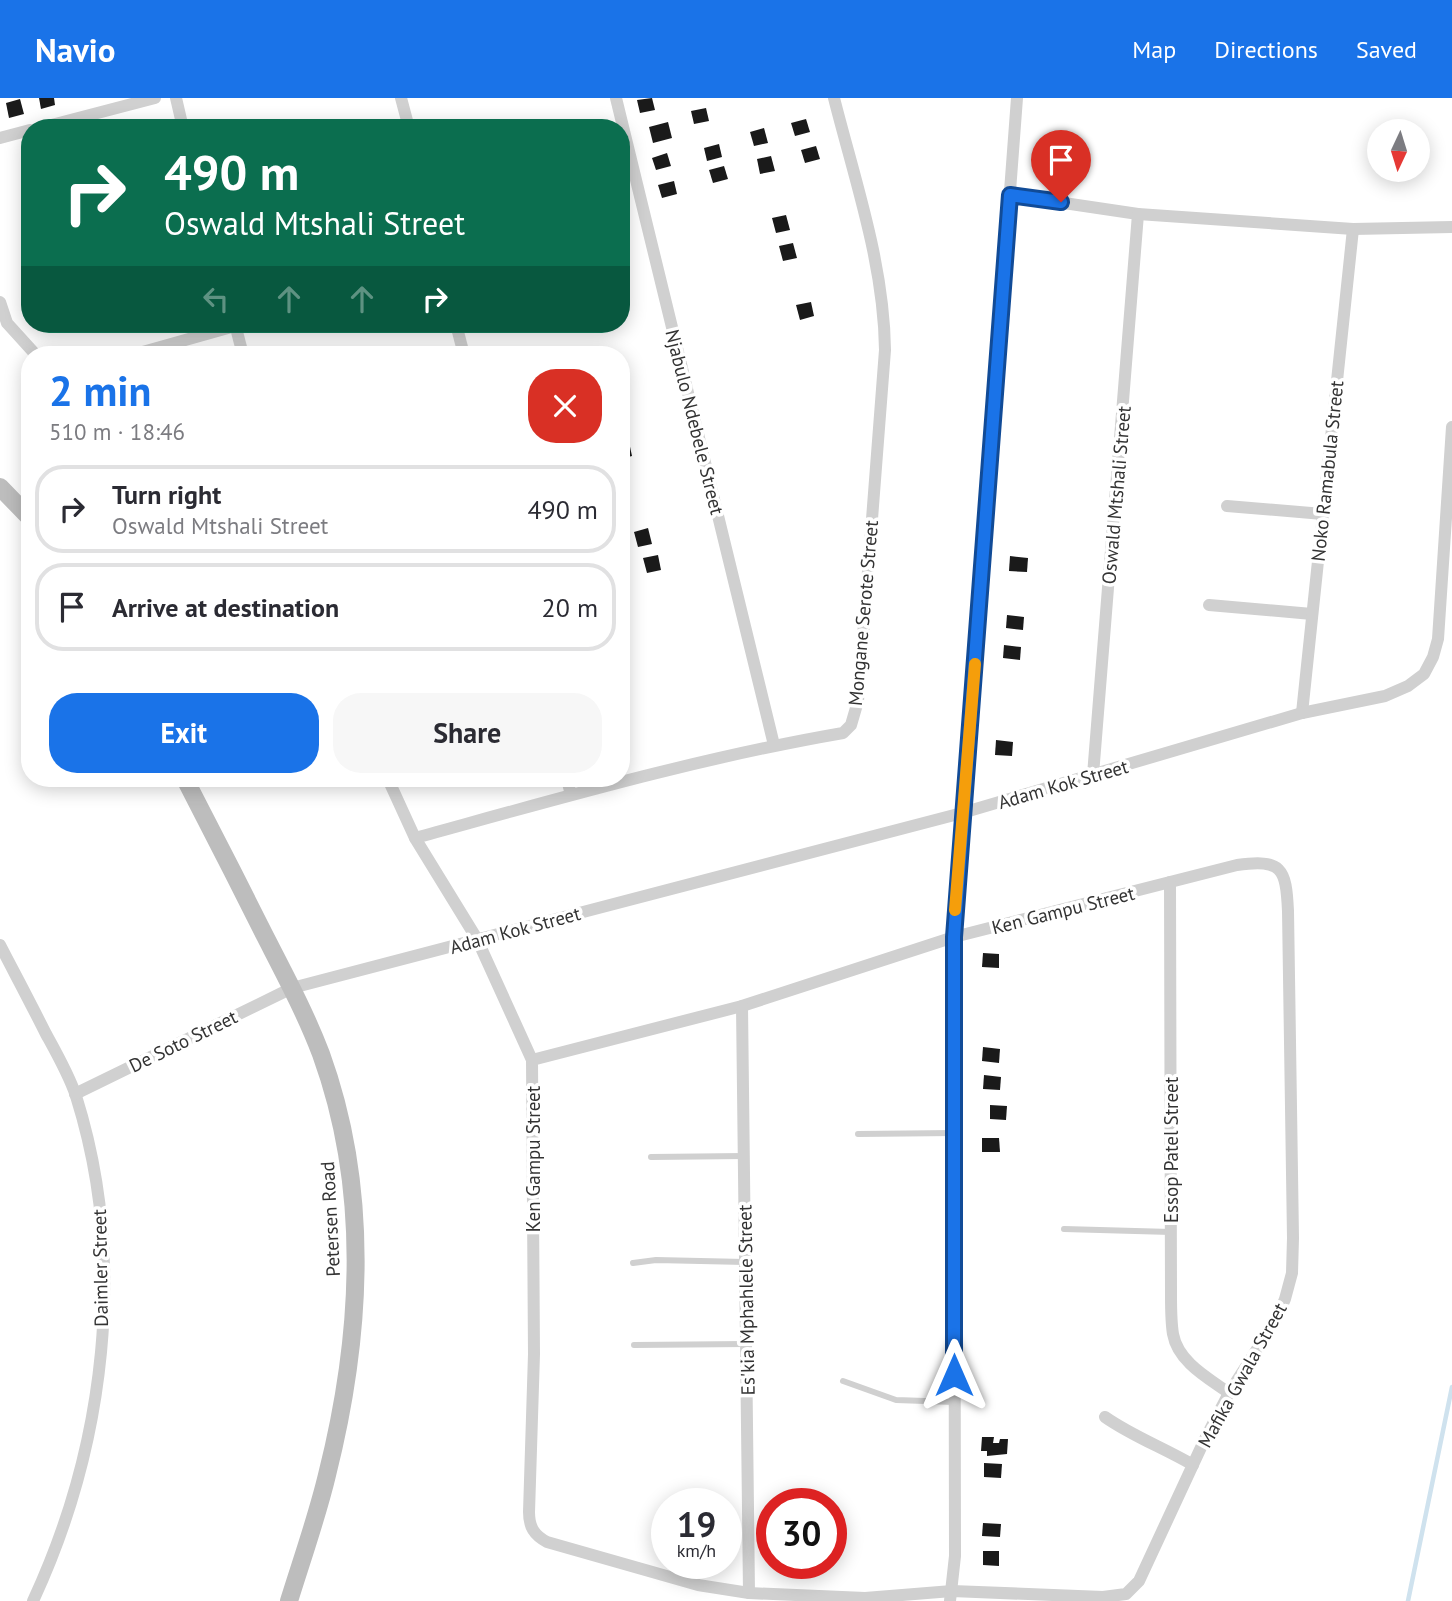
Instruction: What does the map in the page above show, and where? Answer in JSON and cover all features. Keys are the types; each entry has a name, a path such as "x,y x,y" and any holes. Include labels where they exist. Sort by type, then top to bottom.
{"street":[{"path":"74,119 155,98"},
{"path":"176,98 181,119"},
{"path":"401,98 407,119"},
{"name":"Njabulo Ndebele Street","path":"616,98 621,119"},
{"name":"Mongane Serote Street","path":"630,780 774,745 843,733 851,725 858,701 885,350 879,276 834,98"},
{"path":"951,1596 955,1556 954,937 1017,98"},
{"path":"0,138 21,132"},
{"name":"Njabulo Ndebele Street","path":"630,155 774,745"},
{"path":"1010,195 1138,214 1353,229 1452,228"},
{"name":"Oswald Mtshali Street","path":"1093,775 1138,214"},
{"name":"Noko Ramabula Street","path":"1302,713 1353,229"},
{"path":"0,302 7,323 28,346"},
{"path":"163,346 208,333"},
{"name":"Adam Kok Street","path":"292,988 962,813 1302,713 1385,696 1408,686 1424,674 1438,639 1452,427"},
{"path":"0,487 21,509"},
{"path":"1227,506 1323,514"},
{"path":"1209,605 1312,614"},
{"name":"Petersen Road","path":"189,787 292,988 320,1051 340,1116 352,1182 356,1266 354,1319 342,1405 327,1475 289,1601"},
{"path":"392,787 415,838 477,939 532,1060"},
{"path":"569,787 571,795"},
{"name":"Mongane Serote Street","path":"415,838 603,787"},
{"name":"Ken Gampu Street","path":"951,1596 865,1598 749,1593 698,1585 547,1542 532,1530 529,1512 534,1354 532,1060 743,1006 954,937 1170,882 1254,863 1271,864 1281,869 1286,879"},
{"name":"Mafika Gwala Street","path":"951,1596 1103,1597 1126,1594 1139,1581 1229,1393 1277,1318 1292,1273 1293,1238 1286,879"},
{"name":"Essop Patel Street","path":"1170,882 1173,1337 1182,1356 1229,1393"},
{"name":"Daimler Street","path":"0,945 75,1094 97,1174 102,1220 104,1267 95,1404 73,1494 33,1601"},
{"name":"De Soto Street","path":"75,1094 292,988"},
{"name":"Es'kia Mphahlele Street","path":"743,1006 749,1593"},
{"path":"1105,1417 1120,1428 1161,1446 1193,1465"}],"lane":[{"path":"858,1134 954,1133"},
{"path":"651,1157 744,1156"},
{"path":"1065,1229 1171,1232"},
{"path":"633,1263 656,1260 745,1262"},
{"path":"634,1345 746,1344"},
{"path":"843,1381 896,1400 954,1402"}],"building":[{"path":"39,98 54,98 55,105 41,109"},
{"path":"652,98 655,110 640,113 637,100"},
{"path":"20,99 24,114 9,118 6,103"},
{"path":"706,108 709,121 694,124 691,111"},
{"path":"806,119 810,132 795,136 791,123"},
{"path":"668,122 672,138 653,143 649,127"},
{"path":"764,128 768,143 754,146 750,132"},
{"path":"719,144 722,157 707,161 704,148"},
{"path":"816,146 820,159 805,163 801,150"},
{"path":"667,153 671,166 656,170 652,158"},
{"path":"771,156 775,171 760,174 757,159"},
{"path":"724,166 728,179 713,183 709,170"},
{"path":"674,181 677,194 662,198 658,185"},
{"path":"786,215 790,230 776,233 772,218"},
{"path":"793,243 797,258 783,261 779,246"},
{"path":"811,302 814,316 800,320 796,305"},
{"path":"648,528 652,544 638,547 634,532"},
{"path":"658,555 661,570 647,573 643,558"},
{"path":"1010,556 1028,558 1027,572 1009,571"},
{"path":"1007,615 1024,617 1023,630 1006,628"},
{"path":"1004,645 1021,647 1020,660 1003,658"},
{"path":"996,740 1013,742 1012,756 995,755"},
{"path":"983,953 999,954 999,968 982,967"},
{"path":"983,1047 1000,1049 999,1063 982,1061"},
{"path":"984,1075 1001,1077 1000,1090 983,1089"},
{"path":"990,1105 1007,1106 1006,1120 990,1119"},
{"path":"982,1138 999,1138 1000,1152 982,1152"},
{"path":"982,1437 994,1437 993,1443 1008,1439 1007,1454 987,1456 987,1451 981,1451"},
{"path":"984,1463 1002,1464 1001,1478 984,1477"},
{"path":"983,1523 1001,1524 1000,1537 982,1536"},
{"path":"983,1551 999,1551 999,1566 983,1565"}],"waterway":[{"path":"1408,1601 1452,1387"}],"slow traffic":[{"path":"955,910 975,664"}],"route":[{"path":"954,1375 954,937 1010,195 1061,202"}]}
